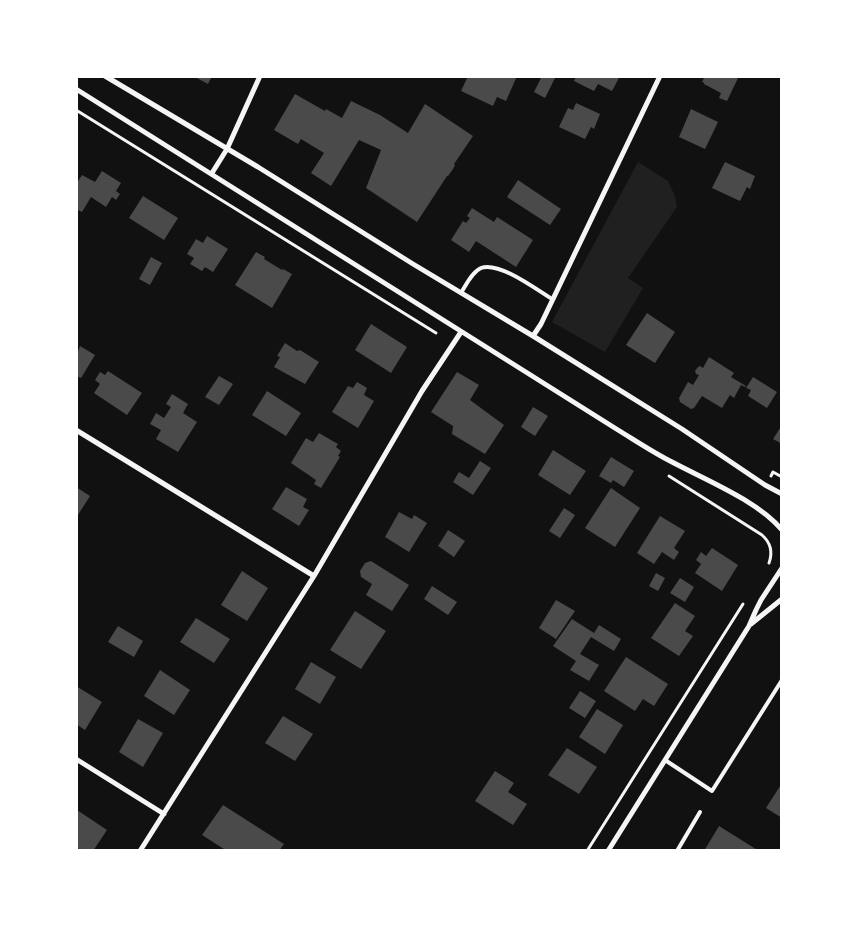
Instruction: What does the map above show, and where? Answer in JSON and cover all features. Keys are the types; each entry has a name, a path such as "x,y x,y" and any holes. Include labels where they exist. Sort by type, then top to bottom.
{"street":[{"path":"105,76 533,336 682,429 765,485 782,494"},
{"path":"212,173 227,149 260,76"},
{"path":"533,336 660,76"},
{"path":"76,89 656,454 743,500 774,521 782,530"},
{"path":"140,851 314,576 422,392 461,332"},
{"path":"76,430 314,576"},
{"path":"608,851 749,626 761,600 782,568"},
{"path":"749,626 782,599"},
{"path":"76,760 164,814"}],"lane":[{"path":"461,293 480,268 487,267 499,268 508,272 552,299"},
{"path":"665,760 712,791 782,680"},
{"path":"677,851 700,812"}],"path":[{"path":"76,110 440,336"},
{"path":"747,515 743,522 768,541 771,547 771,560"},
{"path":"587,851 747,598"}],"shaded area":[{"path":"638,162 668,181 675,196 677,207 628,278 643,288 605,352 552,322"}],"building":[{"path":"193,76 212,76 208,84"},
{"path":"468,76 517,76 506,101 497,97 493,106 461,91"},
{"path":"542,76 555,78 545,98 534,92"},
{"path":"576,76 620,76 612,91 598,84 594,91 574,81"},
{"path":"705,76 739,76 727,101 719,98 721,93 702,82"},
{"path":"295,94 342,118 351,101 380,115 408,133 425,104 473,136 417,222 366,188 381,150 359,140 331,186 311,173 324,153 301,139 298,144 274,130"},
{"path":"576,103 600,114 594,129 591,127 585,139 559,127 568,108 573,110"},
{"path":"691,109 718,122 705,149 679,137"},
{"path":"725,162 755,176 750,189 747,187 740,201 712,188"},
{"path":"102,171 121,183 116,191 120,194 116,200 112,197 106,207 91,197 82,212 76,209 76,184 82,175 95,182"},
{"path":"518,180 561,209 550,225 507,197"},
{"path":"143,196 178,218 164,240 129,218"},
{"path":"472,208 494,222 497,217 533,240 516,267 476,241 469,252 451,240 463,221 466,223 470,218 467,216"},
{"path":"207,236 228,249 213,272 205,267 202,271 190,264 194,258 187,254 196,239 203,243"},
{"path":"256,252 282,270 292,274 272,308 235,285"},
{"path":"151,257 162,263 150,285 139,279"},
{"path":"647,313 675,332 655,363 626,345"},
{"path":"371,324 407,347 391,373 355,350"},
{"path":"285,343 319,362 305,384 274,367 280,357 277,356"},
{"path":"80,346 95,355 81,378 76,376 76,350 78,351"},
{"path":"709,357 734,373 731,377 746,386 741,385 734,398 730,395 722,408 702,396 694,408 691,409 680,402 679,398 688,382 693,385 699,375 695,371 700,366 703,368"},
{"path":"108,371 142,393 127,415 94,393 100,384 95,380 100,372 105,375"},
{"path":"457,372 479,385 470,400 504,425 485,454 452,434 453,426 431,412"},
{"path":"219,376 233,384 219,405 205,397"},
{"path":"753,377 777,392 767,408 748,396 751,390 746,388"},
{"path":"357,382 367,388 364,395 374,401 358,428 332,412 348,386 353,388"},
{"path":"267,391 301,413 286,436 252,415"},
{"path":"172,394 188,404 183,413 197,422 178,452 156,439 161,430 150,424 156,413 164,418 171,407 166,404"},
{"path":"533,407 548,416 535,436 521,427"},
{"path":"782,425 782,444 773,439"},
{"path":"319,433 338,444 336,447 341,451 338,456 340,457 321,488 314,484 316,480 291,463 306,438 313,442"},
{"path":"553,450 586,471 570,495 538,475"},
{"path":"611,457 634,471 624,487 613,480 611,483 599,476"},
{"path":"480,461 491,468 473,495 453,482 459,472 469,478"},
{"path":"76,487 90,496 76,518"},
{"path":"286,487 307,499 303,507 309,510 299,526 272,509"},
{"path":"611,488 640,508 615,547 585,528"},
{"path":"564,508 575,515 560,538 549,531"},
{"path":"399,512 412,519 414,515 427,523 409,552 385,537"},
{"path":"660,516 685,531 674,548 679,552 674,560 662,552 654,564 637,553"},
{"path":"448,530 465,541 454,557 438,546"},
{"path":"712,548 738,565 722,591 695,573 701,564 696,560 701,552 706,556"},
{"path":"371,561 409,585 392,611 366,595 372,584 361,577 360,571 365,563"},
{"path":"242,571 268,588 247,621 221,605"},
{"path":"656,573 665,578 658,591 649,586"},
{"path":"680,578 694,587 685,602 670,593"},
{"path":"432,586 457,602 448,615 424,599"},
{"path":"556,600 575,611 556,639 539,628"},
{"path":"675,603 695,616 685,631 693,636 679,656 651,638"},
{"path":"355,611 386,631 361,669 330,650"},
{"path":"196,618 230,639 214,663 180,642"},
{"path":"572,619 594,633 599,625 621,639 614,651 591,637 580,654 599,665 589,681 570,670 576,661 553,646"},
{"path":"118,626 143,641 134,657 108,642"},
{"path":"626,657 668,684 654,706 643,699 635,711 604,691"},
{"path":"311,662 336,677 320,704 295,689"},
{"path":"160,670 190,690 174,715 144,696"},
{"path":"76,686 102,702 85,730 76,724"},
{"path":"580,691 596,701 585,718 569,708"},
{"path":"597,709 623,725 605,754 579,737"},
{"path":"283,716 313,734 295,761 265,743"},
{"path":"138,719 163,733 143,767 119,752"},
{"path":"567,748 597,767 579,794 548,775"},
{"path":"495,771 514,783 508,792 527,804 513,825 475,801"},
{"path":"782,783 782,818 766,808"},
{"path":"223,805 284,844 279,851 227,851 202,835"},
{"path":"77,810 107,830 93,851 82,851 76,847"},
{"path":"719,826 759,851 704,851"}]}
